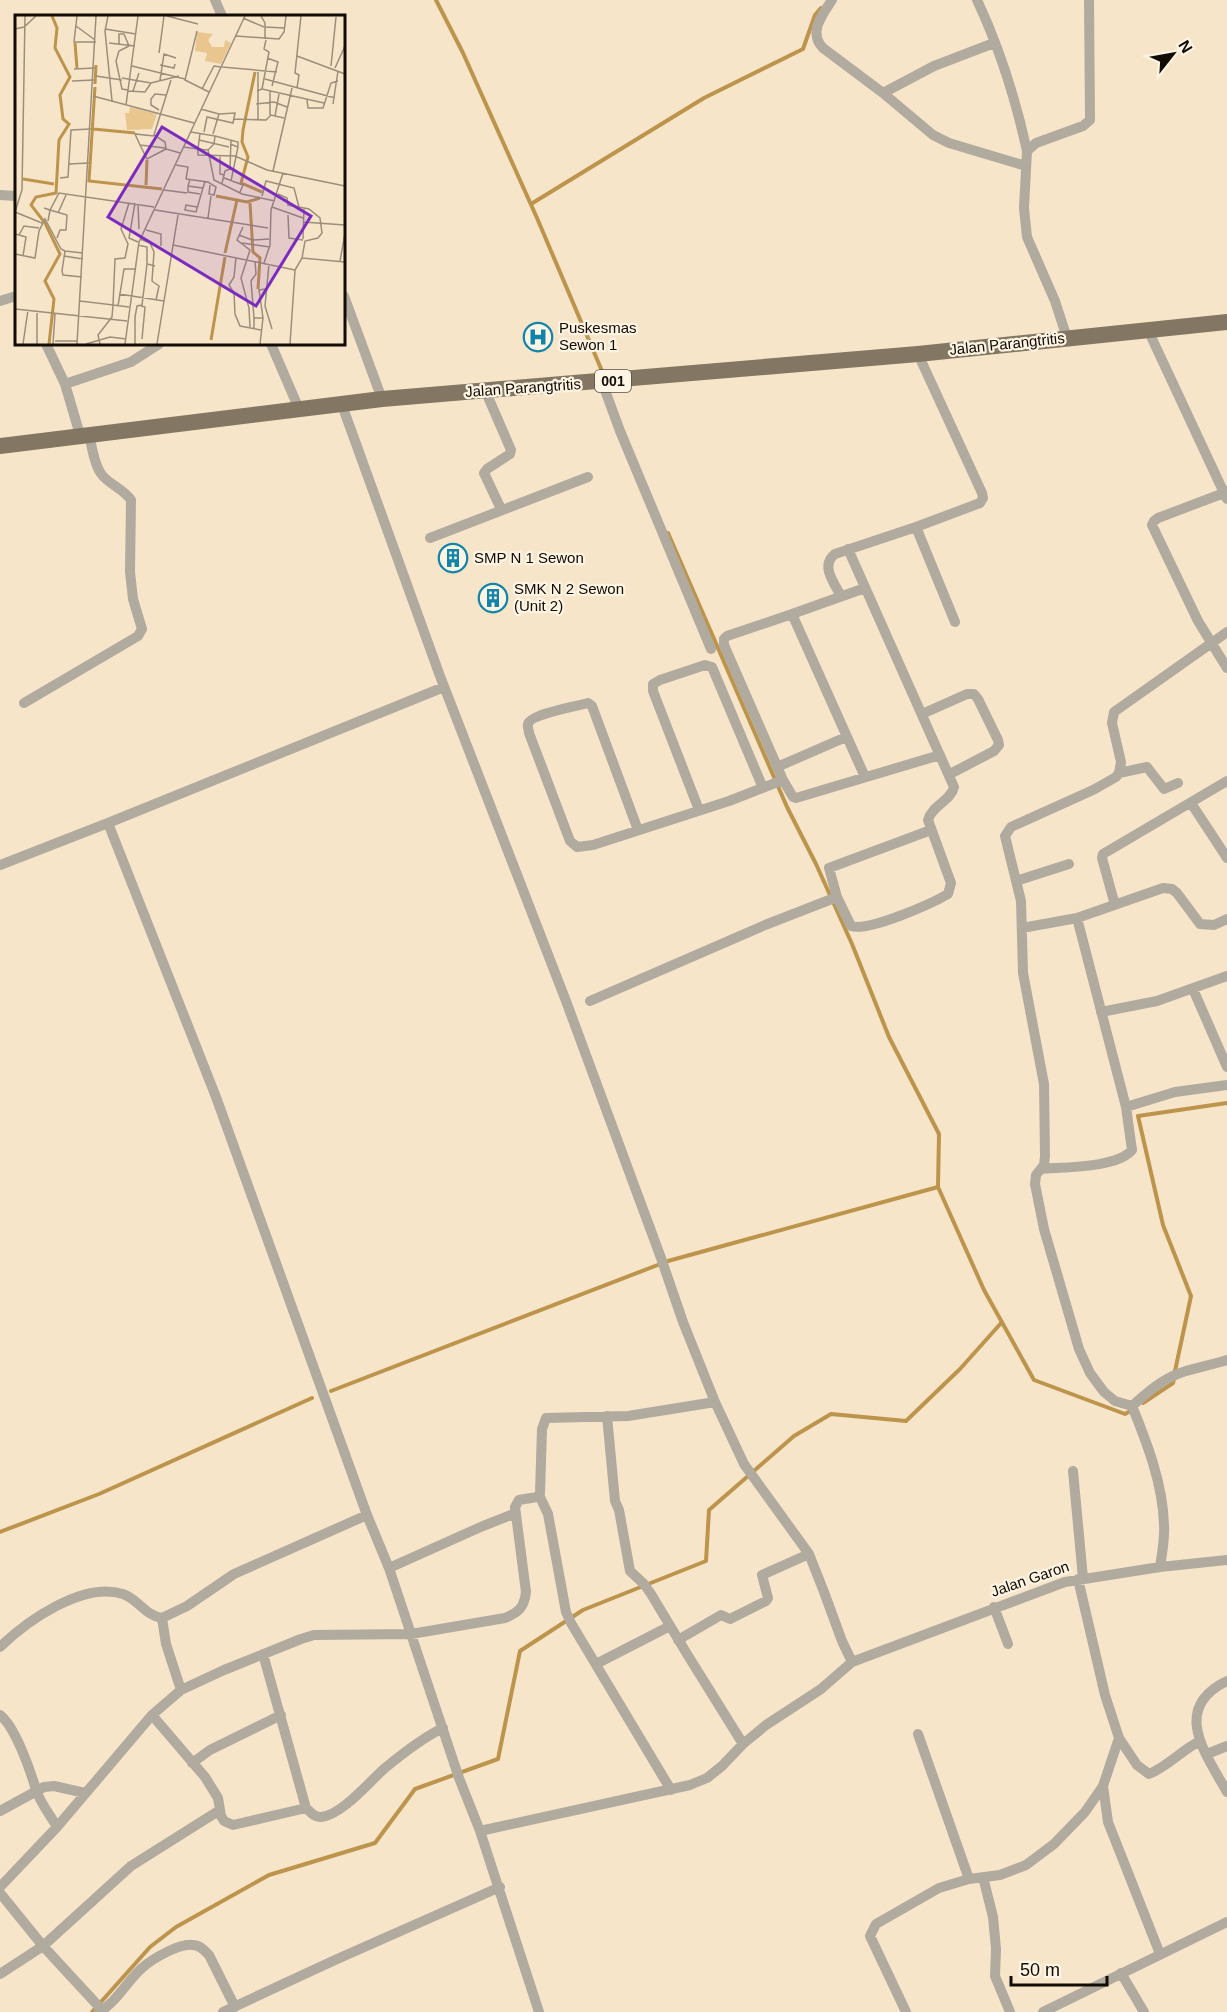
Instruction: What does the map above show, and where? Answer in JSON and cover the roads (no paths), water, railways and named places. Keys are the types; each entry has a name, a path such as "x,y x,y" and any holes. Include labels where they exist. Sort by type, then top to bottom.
{"main road":[{"name":"Jalan Parangtritis","path":"0,446 382,399 918,354 1227,322"}],"street":[{"path":"215,0 222,15"},
{"path":"832,0 816,30 815,36 823,48 883,93 933,135 949,143 1026,166"},
{"path":"977,0 1016,109 1027,151 1024,208 1027,237 1067,338"},
{"path":"1027,151 1036,143 1089,122 1091,56 1089,0"},
{"path":"883,93 934,66 994,43"},
{"path":"0,195 15,196"},
{"path":"0,301 15,296"},
{"path":"345,299 382,399"},
{"path":"1148,330 1226,494 1158,518 1152,523 1198,621 1227,668"},
{"path":"24,703 138,636 142,628 133,598 130,572 131,500 128,495 103,476 96,464 65,384 46,345"},
{"path":"65,384 131,362 157,345"},
{"path":"271,345 299,409"},
{"path":"841,596 827,564 835,554 980,503 983,498 918,354"},
{"path":"602,382 620,431 711,649"},
{"path":"485,390 511,450 510,454 484,473 501,509"},
{"path":"342,405 444,687 566,1001 683,1322 715,1402 744,1464 808,1554 852,1662"},
{"path":"430,538 588,477"},
{"path":"916,527 955,622"},
{"path":"848,549 950,774 954,791 931,812 928,820 951,883 948,894 888,920 868,926 855,927 849,924 831,900 829,870 831,867 931,830"},
{"path":"865,588 727,636 724,639 724,645 781,781 789,793 796,798 940,755"},
{"path":"792,614 865,777"},
{"path":"1119,773 1121,762 1112,723 1114,712 1227,632"},
{"path":"699,810 653,691 653,684 705,665 712,667 765,788"},
{"path":"0,865 444,687"},
{"path":"922,714 967,694 974,694 999,740 999,745 994,751 950,774"},
{"path":"638,830 591,704 533,718 527,725 529,733 570,841 575,846 585,847 638,830 765,788 781,781"},
{"path":"777,767 846,737"},
{"path":"1160,1567 1164,1539 1162,1500 1152,1461 1133,1410 1115,1401 1104,1392 1090,1373 1079,1350 1040,1209 1035,1179 1046,1156 1045,1099 1042,1068 1023,973 1020,901 1005,839 1008,829 1106,783 1119,773 1147,766 1164,789 1178,783"},
{"path":"1115,905 1101,858 1103,854 1227,781"},
{"path":"1191,803 1227,858"},
{"path":"108,823 216,1097 367,1515 389,1569 459,1778 500,1887 539,2012"},
{"path":"1016,881 1069,864"},
{"path":"1022,928 1077,918 1157,889 1168,888 1177,892 1200,924 1214,926 1227,919"},
{"path":"590,1002 765,925 831,900"},
{"path":"1041,1169 1105,1162 1126,1156 1132,1147 1126,1107 1077,918"},
{"path":"1101,1012 1157,1001 1227,976"},
{"path":"1193,989 1227,1066"},
{"path":"1126,1107 1175,1092 1227,1084"},
{"path":"1133,1410 1153,1388 1169,1378 1227,1360"},
{"path":"671,1790 566,1612 548,1514 539,1495 542,1429 546,1418 654,1413 715,1402"},
{"path":"607,1416 615,1499 630,1571 646,1586 743,1744"},
{"path":"1073,1471 1081,1578 1105,1695 1119,1738 1137,1765 1149,1774 1163,1767 1185,1748 1200,1741"},
{"path":"0,1887 57,1827 152,1715 181,1690 263,1654 314,1635 411,1634 505,1618 519,1611 524,1606 526,1593 515,1506 519,1500 539,1495"},
{"path":"389,1569 516,1513"},
{"path":"0,1647 11,1636 50,1610 91,1593 122,1594 135,1600 150,1614 162,1618 187,1606 234,1574 367,1515"},
{"path":"678,1640 721,1615 730,1619 766,1601 768,1598 762,1575 808,1554"},
{"name":"Jalan Garon","path":"480,1830 671,1790 707,1778 766,1725 820,1689 852,1662 1045,1588 1081,1578 1227,1560"},
{"path":"994,1607 1008,1644"},
{"path":"162,1618 166,1644 181,1690"},
{"path":"596,1664 670,1626"},
{"path":"263,1654 306,1808 315,1816 320,1818 338,1809 387,1767 443,1728"},
{"path":"1227,1681 1214,1687 1202,1698 1195,1726 1200,1741 1227,1792"},
{"path":"0,1715 8,1724 33,1774 37,1791 57,1827"},
{"path":"152,1715 214,1789 224,1821 233,1826 306,1808"},
{"path":"192,1763 210,1750 281,1716"},
{"path":"918,1734 969,1879"},
{"path":"906,2012 870,1936 876,1924 939,1888 969,1879 1000,1875 1026,1865 1054,1844 1085,1812 1103,1786 1119,1738"},
{"path":"1207,1754 1227,1746"},
{"path":"0,1811 44,1787 54,1786 85,1793"},
{"path":"1103,1786 1108,1822 1160,1954"},
{"path":"0,1974 43,1946 131,1866 220,1810"},
{"path":"982,1877 993,1917 996,1949 995,1976 1011,2012"},
{"path":"223,2012 500,1887"},
{"path":"0,1893 101,2011 125,1989 141,1969 178,1947 193,1944 202,1948 209,1955 235,2007"},
{"path":"1043,2012 1227,1922"},
{"path":"1121,1973 1144,2012"}],"waterway":[{"path":"436,0 463,53 537,218 602,371"},
{"path":"531,204 704,98 803,49 815,15 821,8"},
{"path":"668,533 787,807 852,944 889,1037 939,1134 938,1187 984,1290 1034,1380 1125,1414 1132,1410"},
{"path":"1175,1371 1191,1296 1163,1225 1138,1116 1227,1103"},
{"path":"331,1391 668,1261 938,1187"},
{"path":"92,2012 150,1947 176,1927 269,1875 375,1843 415,1789 498,1759 520,1651 583,1610 706,1561 709,1510 794,1436 831,1414 906,1421 960,1369 1002,1322"},
{"path":"1143,1403 1173,1383 1174,1379"},
{"path":"0,1532 99,1494 312,1398"}],"place":[{"name":"Puskesmas Sewon 1","path":"538,337"},
{"name":"SMP N 1 Sewon","path":"453,558"},
{"name":"SMK N 2 Sewon (Unit 2)","path":"493,598"}]}
